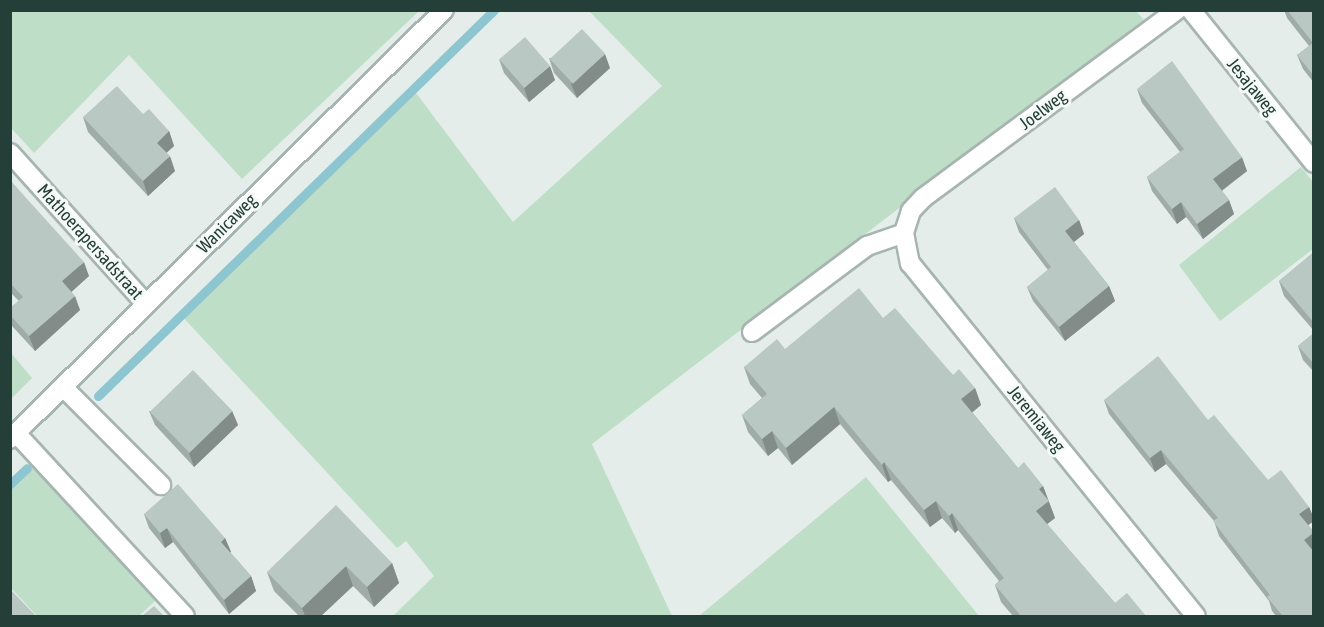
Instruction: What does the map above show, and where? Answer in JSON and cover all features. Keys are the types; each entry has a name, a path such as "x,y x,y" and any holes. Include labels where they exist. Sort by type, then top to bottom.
{"street":[{"name":"Wanicaweg","path":"13,436 444,10"},
{"name":"Joelweg","path":"904,233 912,211 923,198 1177,10"},
{"name":"Jesajaweg","path":"1191,10 1314,163"},
{"name":"Mathoerapersadstraat","path":"10,153 146,304"},
{"path":"752,332 867,246 904,233"},
{"name":"Jeremiaweg","path":"904,233 910,263 1196,616"},
{"path":"63,387 161,485"},
{"path":"13,436 185,616"}],"green space":[{"path":"11,10 419,11 242,179 129,55 34,153 11,128"},
{"path":"1135,10 1144,20 592,444 672,616 393,616 434,576 406,541 397,548 180,314 413,89 513,222 662,86 589,11"},
{"path":"1301,167 1313,182 1313,249 1220,321 1179,265"},
{"path":"11,353 32,378 10,399"},
{"path":"33,462 156,600 139,616 37,616 11,588 11,484"},
{"path":"866,477 979,616 699,616"}],"building":[{"path":"1287,10 1314,10 1314,76 1297,55 1313,43"},
{"path":"582,29 605,54 573,84 550,59"},
{"path":"525,37 550,66 524,88 499,59"},
{"path":"1172,61 1242,157 1213,179 1229,200 1197,224 1181,202 1172,209 1147,177 1184,149 1137,89"},
{"path":"117,86 143,114 149,109 169,131 157,143 170,156 143,181 83,117"},
{"path":"10,180 84,262 62,281 75,296 29,336 10,315 10,308 23,297 10,283"},
{"path":"1055,187 1079,220 1065,231 1109,286 1059,327 1027,287 1051,267 1014,218"},
{"path":"1314,252 1314,323 1279,281"},
{"path":"859,288 883,318 895,308 953,375 959,369 975,388 961,399 1018,468 1024,462 1043,486 1039,489 1049,501 1036,511 1115,603 1127,593 1146,616 1021,616 995,585 1004,578 952,513 949,516 936,501 924,510 884,462 882,465 834,407 786,448 772,431 762,439 742,415 767,394 744,367 777,339 785,349"},
{"path":"1314,333 1314,364 1298,346"},
{"path":"1158,356 1208,420 1214,415 1268,480 1281,470 1309,507 1299,514 1314,532 1304,540 1314,552 1314,616 1280,616 1282,615 1267,597 1270,595 1213,521 1218,518 1161,450 1150,458 1104,400"},
{"path":"193,370 233,411 189,453 150,412"},
{"path":"178,484 225,538 221,542 251,576 224,600 167,528 160,533 144,514"},
{"path":"336,505 392,563 367,587 346,566 302,608 267,572"},
{"path":"10,589 36,616 10,616"},
{"path":"154,606 164,616 142,616"}],"waterway":[{"path":"98,396 494,10"},
{"path":"10,484 27,468"}]}
